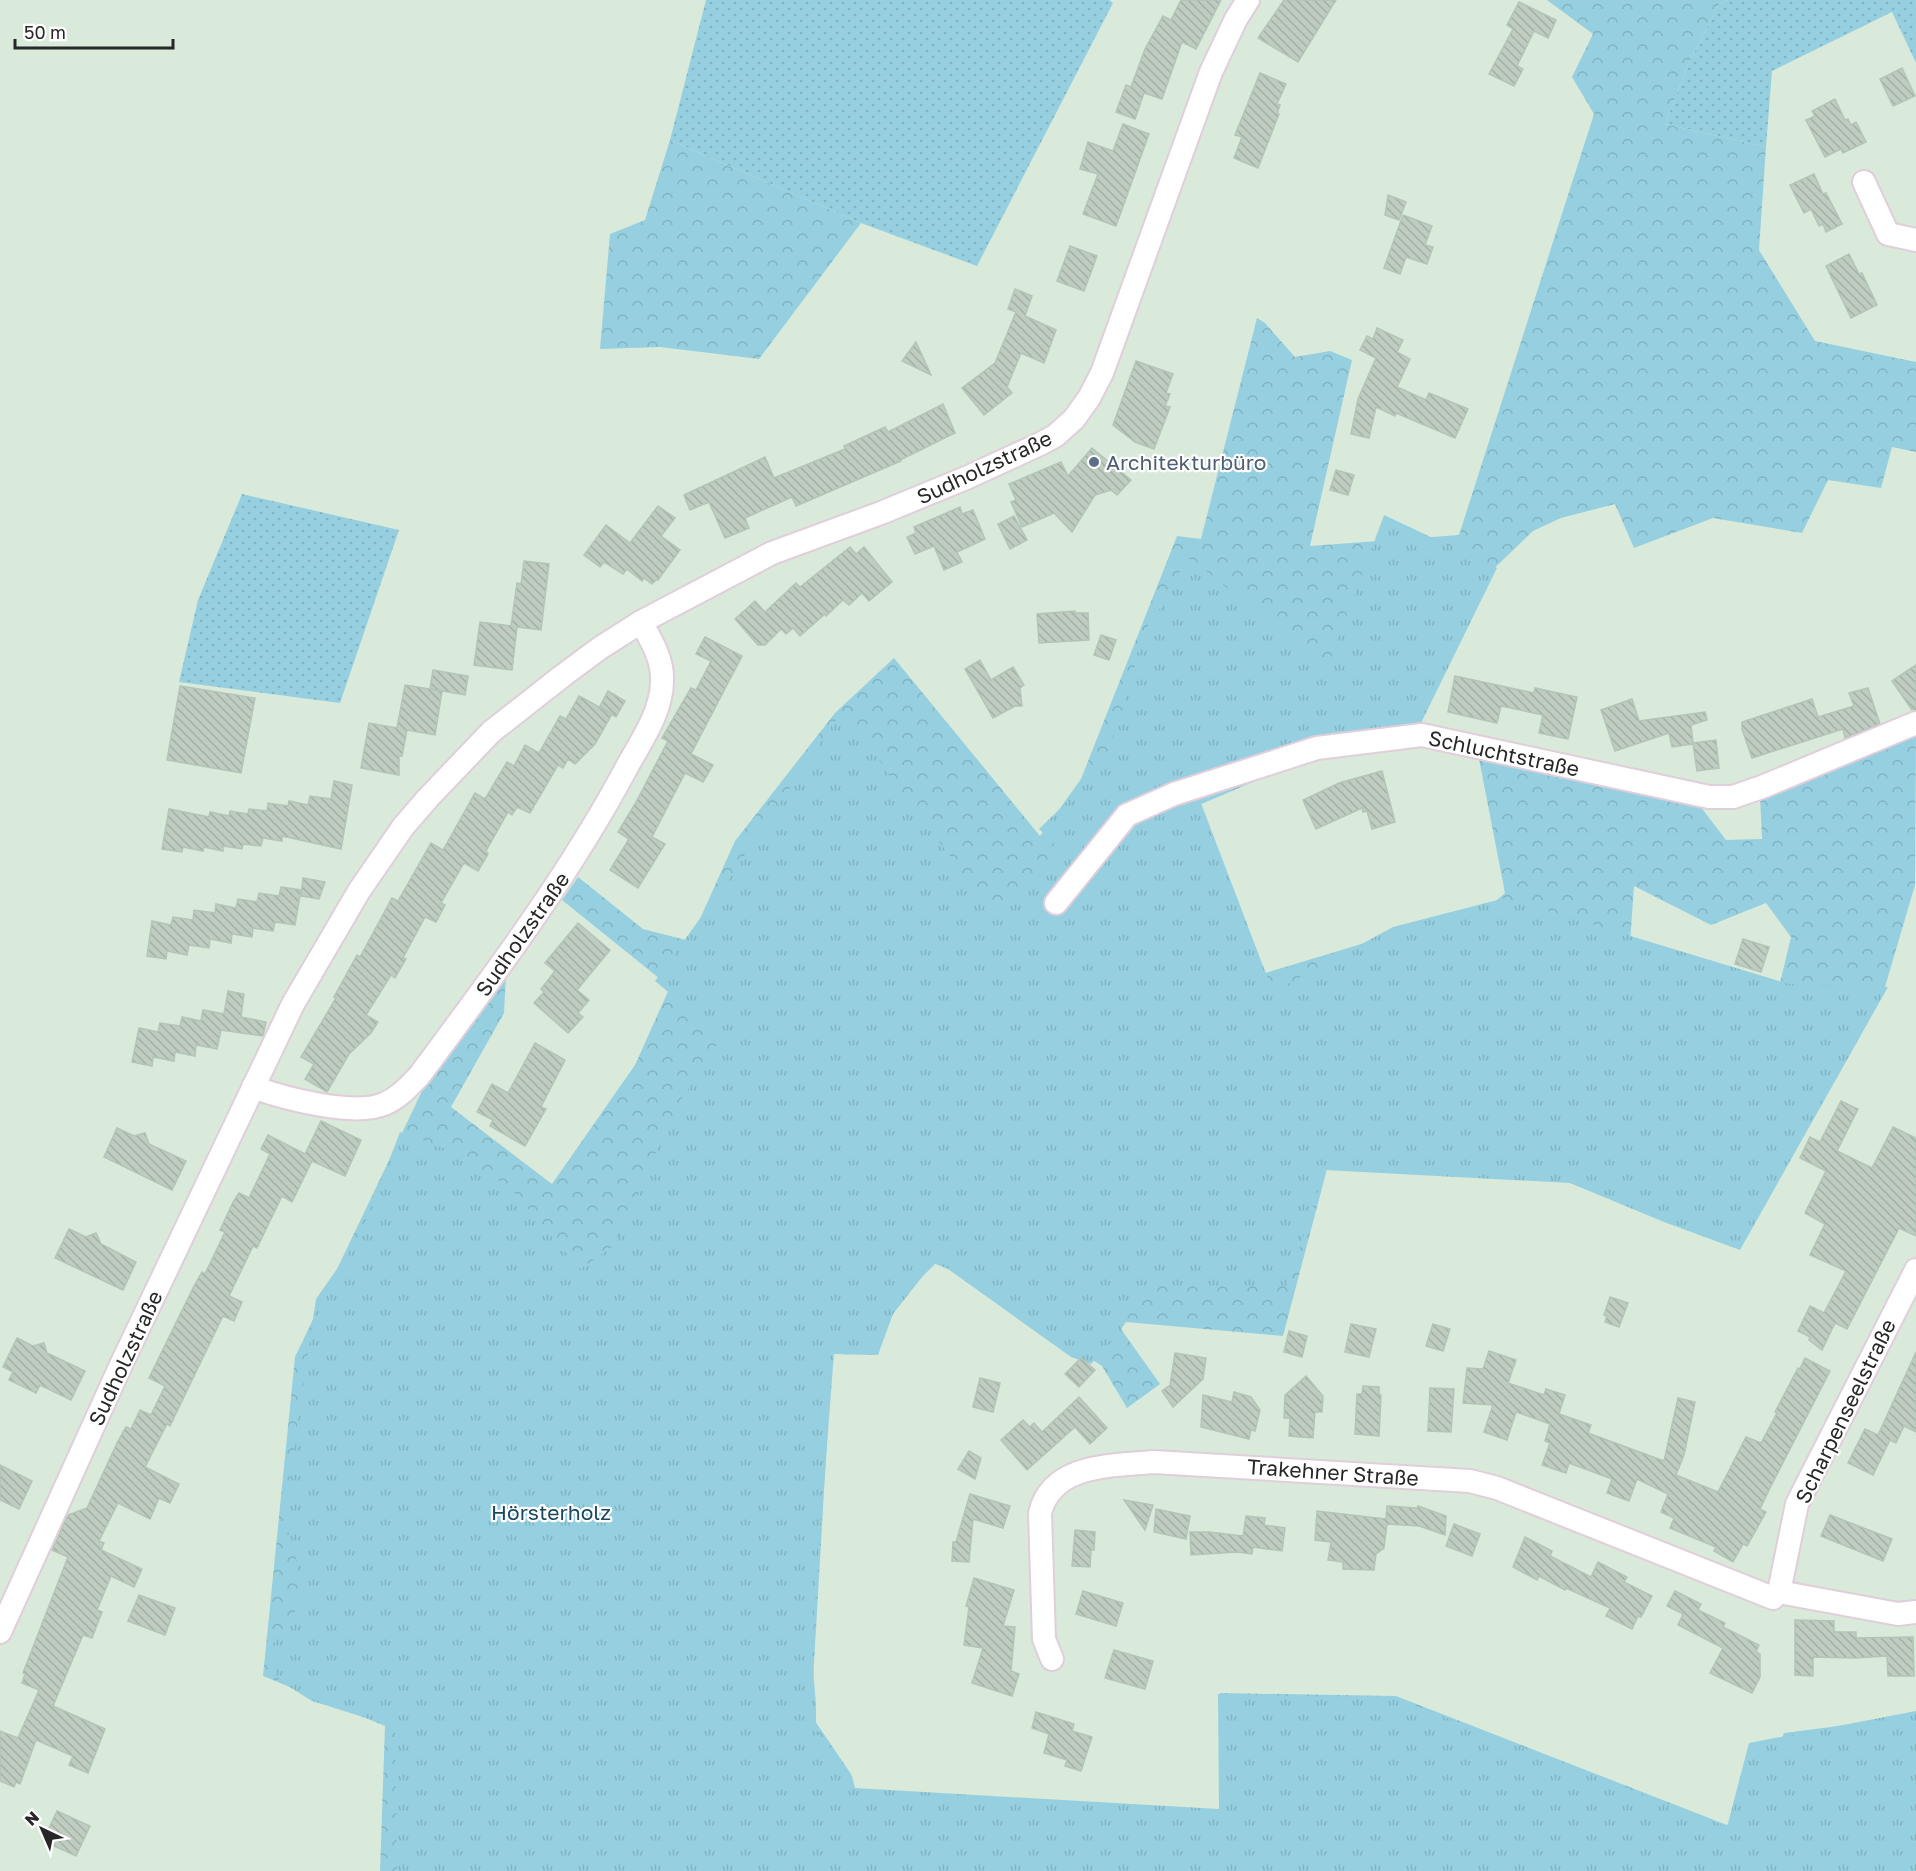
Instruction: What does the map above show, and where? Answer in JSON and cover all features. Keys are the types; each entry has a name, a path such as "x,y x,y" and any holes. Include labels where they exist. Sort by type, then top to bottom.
{"street":[{"name":"Sudholzstraße","path":"0,1632 103,1404 292,1004 381,858 409,820 491,732 561,676 641,622 772,553 881,513 1040,444 1055,436 1074,419 1089,398 1102,373 1211,72 1236,19 1248,0"},
{"path":"1864,182 1888,234 1916,240"},
{"name":"Sudholzstraße","path":"253,1087 298,1101 354,1108 382,1105 401,1095 419,1076 550,896 594,825 645,734 657,708 663,682 658,657 641,622"},
{"name":"Schluchtstraße","path":"1056,903 1128,815 1174,794 1317,748 1422,735 1709,797 1733,797 1916,723"},
{"name":"Scharpenseelstraße","path":"1776,1595 1797,1504 1916,1270"},
{"name":"Trakehner Straße","path":"1052,1659 1044,1639 1040,1513 1042,1503 1054,1487 1072,1474 1109,1466 1154,1462 1461,1479 1479,1482 1776,1595 1898,1614 1916,1612"}],"green space":[{"path":"706,0 1109,0 1113,3 977,266 861,223 670,140"},
{"name":"Hörsterholz","path":"1547,0 1728,0 1719,4 1688,65 1665,124 1766,147 1759,250 1815,341 1916,362 1916,452 1892,447 1881,488 1828,480 1802,533 1713,518 1634,548 1615,504 1561,518 1533,531 1480,582 1369,733 1199,805 1265,973 1491,905 1505,893 1479,759 1697,802 1726,840 1762,839 1760,797 1916,730 1915,885 1885,987 1818,1073 1735,1248 1568,1182 1327,1169 1283,1336 1126,1322 1121,1329 1160,1384 1127,1408 1102,1366 940,1259 889,1310 874,1355 832,1354 811,1715 851,1774 860,1838 1223,1858 1220,1693 1396,1696 1727,1825 1761,1799 1784,1733 1916,1716 1916,1871 380,1871 385,1726 263,1676 295,1357 424,1087 506,975 504,1013 451,1107 552,1184 635,1065 670,987 562,900 578,877 643,929 690,941 735,841 835,713 894,658 1040,836 1081,779 1177,536 1201,539 1257,318 1265,323 1295,357 1330,351 1352,360 1310,546 1459,535 1594,114 1572,77 1593,34","holes":["1634,886 1711,925 1766,903 1791,937 1779,987 1630,943"]},
{"path":"1728,0 1916,0 1916,63 1892,12 1772,71 1766,147 1665,124 1688,65 1719,4"},
{"path":"670,140 861,223 759,359 660,347 600,349 610,234 645,220"},
{"path":"242,494 399,530 340,703 179,682 198,600"},
{"name":"Hörsterholz","path":"1384,515 1497,568 1421,723 1331,747 1196,790 1273,992 1393,927 1505,898 1789,984 1888,987 1740,1250 1664,1222 1570,1183 1325,1170 1287,1286 1144,1286 1118,1335 1091,1364 1071,1357 948,1269 933,1263 893,1314 878,1355 834,1353 814,1616 812,1659 816,1730 852,1776 855,1788 1219,1809 1218,1694 1398,1699 1727,1827 1749,1743 1916,1711 1916,1871 397,1871 395,1727 312,1701 280,1681 265,1655 303,1600 294,1549 283,1524 316,1299 360,1236 400,1132 454,1152 510,1188 580,1269 614,1246 677,1106 722,1037 655,981 732,874 839,715 852,723 994,916 1051,872 1067,856 1039,829 1072,797 1083,779 1107,754 1132,682 1140,637 1170,594 1186,557 1235,595 1271,615 1326,672"}],"building":[{"path":"1181,0 1221,0 1196,49 1182,42 1162,99 1144,93 1135,119 1116,112 1126,85 1131,87 1145,49 1163,16 1171,20"},
{"path":"1284,0 1336,0 1298,62 1258,38"},
{"path":"1519,2 1556,20 1548,38 1534,31 1517,66 1523,69 1514,86 1489,74 1513,29 1507,25"},
{"path":"1902,68 1915,96 1893,106 1880,79"},
{"path":"1260,73 1286,84 1277,104 1280,105 1277,114 1279,114 1258,168 1234,158 1242,137 1235,135"},
{"path":"1835,99 1845,120 1848,119 1851,125 1856,122 1866,142 1843,153 1841,149 1825,157 1806,120 1815,116 1812,111"},
{"path":"1123,124 1149,134 1116,226 1083,214 1098,174 1080,169 1088,142 1113,151"},
{"path":"1814,174 1823,194 1826,193 1842,224 1826,232 1823,224 1819,226 1811,209 1804,213 1790,185"},
{"path":"1388,195 1406,202 1399,220 1385,215"},
{"path":"1403,215 1432,226 1425,245 1433,247 1427,264 1406,257 1400,274 1384,268"},
{"path":"1070,246 1097,256 1084,291 1057,281"},
{"path":"1849,254 1859,274 1862,273 1877,305 1851,318 1826,266"},
{"path":"1015,289 1032,296 1025,316 1056,330 1044,363 1021,353 1007,387 1012,393 984,415 962,388 995,363 1016,312 1008,309"},
{"path":"1377,328 1403,340 1397,352 1410,359 1397,387 1426,400 1429,393 1468,409 1455,438 1376,407 1369,438 1351,434 1358,399 1376,358 1360,350 1367,336 1373,339"},
{"path":"916,342 931,375 902,361"},
{"path":"1136,361 1173,374 1166,393 1170,394 1165,406 1170,407 1154,449 1135,442 1113,425"},
{"path":"943,404 955,433 901,461 796,506 792,497 745,518 749,528 725,538 709,502 690,510 684,495 765,457 774,478 845,449 844,446 885,427 888,432"},
{"path":"1092,448 1131,480 1117,495 1111,490 1095,495 1072,532 1054,513 1022,527 1011,502 1016,500 1009,484 1061,462 1068,476"},
{"path":"1336,470 1354,475 1348,495 1330,490"},
{"path":"658,506 675,518 661,536 680,550 658,580 652,584 644,578 642,581 627,569 623,574 604,562 600,567 584,555 606,525 630,543"},
{"path":"960,507 962,514 973,510 985,539 957,552 962,562 944,570 934,546 915,554 907,537 916,533 914,527"},
{"path":"1014,516 1027,540 1010,549 998,524"},
{"path":"850,547 856,554 864,547 892,582 869,601 862,593 849,605 843,600 800,636 793,628 786,634 781,629 765,645 758,645 735,619 755,601 765,612 796,583 800,587"},
{"path":"524,561 549,564 541,630 517,627 512,670 474,665 480,622 511,626 517,583 521,584"},
{"path":"1075,611 1075,613 1088,613 1089,640 1039,643 1037,614"},
{"path":"1101,635 1116,640 1109,660 1094,655"},
{"path":"705,637 742,656 691,754 713,765 703,782 685,773 652,837 665,844 638,888 610,870 629,839 618,832 668,741 662,738 691,688 696,690 711,661 696,654"},
{"path":"980,660 991,680 1013,667 1024,685 1020,688 1022,706 1015,706 993,718 965,669"},
{"path":"1916,665 1916,710 1912,710 1892,681"},
{"path":"433,670 468,676 465,695 430,689"},
{"path":"1455,676 1534,693 1535,688 1577,697 1568,739 1539,733 1543,715 1501,706 1497,723 1448,712"},
{"path":"405,685 442,691 435,735 407,730 402,756 399,756 399,775 361,768 369,723 397,728"},
{"path":"180,686 255,698 241,773 167,760"},
{"path":"1868,688 1880,724 1845,738 1843,729 1752,758 1742,729 1742,722 1812,699 1818,717 1854,706 1849,693"},
{"path":"608,691 625,701 616,717 600,706"},
{"path":"579,696 612,714 595,744 575,764 568,759 563,768 558,765 530,813 517,807 512,815 508,812 486,851 488,854 478,871 464,863 441,903 445,905 436,922 425,917 395,978 391,975 366,1015 378,1022 371,1033 349,1054 327,1092 305,1079 314,1064 301,1057 336,998 334,997 357,955 360,957 392,898 398,901 431,843 443,850 475,793 485,799 507,762 514,766 525,745 539,753 560,716 566,719"},
{"path":"1632,699 1639,721 1705,712 1707,720 1691,725 1693,743 1716,740 1719,768 1697,771 1693,744 1672,747 1669,733 1615,751 1601,710"},
{"path":"1382,771 1395,822 1372,829 1367,811 1363,812 1362,808 1316,829 1303,800 1339,783"},
{"path":"334,781 352,785 341,849 282,836 282,841 263,838 261,846 243,844 242,849 223,846 223,851 204,847 203,851 183,847 182,852 162,849 169,809 209,817 210,812 229,816 230,811 248,814 249,809 267,811 268,803 288,806 289,801 308,805 310,796 331,799"},
{"path":"303,878 325,882 319,899 301,896"},
{"path":"281,887 301,890 295,925 275,922 273,931 253,928 252,937 232,934 231,943 210,939 209,948 189,945 187,955 167,951 166,959 147,956 152,921 171,925 173,917 193,920 194,910 215,913 216,904 236,908 238,899 257,902 259,893 279,896"},
{"path":"578,923 610,950 577,990 589,1000 578,1013 583,1017 568,1033 534,1003 544,992 541,989 555,971 545,963"},
{"path":"1743,939 1769,947 1761,972 1735,964"},
{"path":"228,991 244,994 241,1017 266,1022 263,1036 221,1030 217,1049 196,1045 195,1056 175,1052 174,1061 153,1057 152,1066 132,1062 139,1028 158,1032 160,1023 180,1026 182,1017 201,1021 203,1010 224,1014"},
{"path":"535,1043 565,1060 541,1107 546,1109 525,1146 490,1126 493,1120 477,1112 492,1084 508,1093"},
{"path":"1841,1101 1858,1109 1837,1151 1872,1168 1893,1127 1916,1138 1916,1236 1899,1228 1847,1329 1835,1323 1822,1350 1809,1340 1810,1337 1798,1331 1810,1306 1824,1313 1846,1271 1810,1255 1825,1224 1805,1213 1826,1171 1800,1158 1810,1137 1820,1142"},
{"path":"321,1121 361,1140 345,1176 312,1161 292,1202 282,1196 257,1248 253,1246 229,1296 242,1302 234,1321 223,1316 170,1426 167,1424 145,1467 179,1484 170,1503 159,1498 150,1519 118,1503 99,1541 104,1543 101,1550 142,1569 134,1587 111,1576 97,1610 102,1612 92,1638 83,1635 53,1706 105,1729 88,1773 69,1765 73,1756 36,1740 20,1784 16,1782 14,1787 0,1781 0,1731 18,1738 39,1690 22,1683 25,1674 23,1673 68,1557 52,1550 68,1515 87,1508 117,1443 126,1427 131,1429 140,1410 151,1415 165,1386 149,1378 194,1286 202,1272 205,1274 225,1232 220,1230 233,1202 239,1193 249,1198 270,1154 261,1149 268,1135 305,1154"},
{"path":"117,1128 134,1136 145,1133 149,1144 186,1161 172,1190 104,1157"},
{"path":"69,1229 86,1237 96,1233 101,1244 136,1262 123,1290 55,1258"},
{"path":"1610,1297 1628,1303 1619,1327 1605,1322 1607,1316 1604,1315"},
{"path":"1351,1324 1376,1329 1369,1357 1345,1352"},
{"path":"1433,1324 1450,1329 1443,1351 1426,1346"},
{"path":"1289,1331 1307,1336 1302,1357 1284,1352"},
{"path":"17,1338 33,1346 44,1343 47,1353 85,1371 71,1400 40,1385 36,1393 9,1380 13,1372 3,1367"},
{"path":"1489,1351 1516,1360 1508,1383 1544,1395 1546,1389 1565,1395 1559,1414 1591,1425 1588,1433 1664,1461 1678,1398 1695,1402 1684,1455 1676,1475 1718,1492 1746,1437 1761,1443 1777,1413 1775,1412 1805,1358 1830,1371 1760,1509 1766,1512 1747,1546 1743,1544 1733,1562 1714,1551 1716,1547 1670,1528 1674,1518 1661,1512 1668,1494 1637,1479 1629,1501 1607,1493 1612,1479 1569,1463 1566,1473 1542,1465 1550,1443 1545,1441 1550,1424 1516,1412 1507,1440 1484,1432 1493,1405 1463,1403 1467,1368 1483,1369"},
{"path":"1916,1352 1916,1432 1904,1426 1896,1443 1890,1440 1873,1475 1848,1463 1865,1429 1878,1435"},
{"path":"1175,1353 1206,1358 1203,1379 1173,1407 1162,1391 1170,1385"},
{"path":"1081,1358 1095,1370 1079,1387 1065,1374"},
{"path":"1306,1376 1323,1396 1322,1412 1315,1412 1313,1438 1289,1436 1290,1418 1284,1418 1285,1395"},
{"path":"980,1378 1000,1383 993,1412 973,1407"},
{"path":"1363,1386 1379,1387 1379,1395 1381,1395 1379,1436 1355,1434 1357,1394 1362,1394"},
{"path":"1430,1388 1454,1389 1451,1432 1428,1431"},
{"path":"1234,1392 1251,1397 1260,1410 1255,1431 1251,1430 1249,1439 1201,1427 1203,1395 1232,1402"},
{"path":"1079,1397 1107,1428 1090,1444 1075,1427 1027,1470 1001,1440 1023,1420 1030,1427 1034,1423 1042,1432"},
{"path":"969,1451 981,1458 975,1479 958,1469"},
{"path":"0,1465 32,1481 19,1509 0,1500"},
{"path":"970,1494 1010,1506 1003,1528 973,1519 969,1562 952,1561 953,1542 956,1542"},
{"path":"1124,1500 1153,1505 1145,1530"},
{"path":"1387,1506 1417,1508 1418,1506 1446,1516 1445,1535 1419,1526 1387,1524 1384,1548 1376,1554 1374,1570 1343,1569 1343,1562 1328,1560 1331,1542 1315,1540 1317,1511 1386,1519"},
{"path":"1156,1509 1190,1516 1186,1539 1154,1532"},
{"path":"1830,1515 1892,1539 1883,1561 1821,1536"},
{"path":"1246,1516 1265,1518 1264,1525 1285,1528 1282,1551 1253,1547 1252,1554 1237,1552 1191,1555 1190,1532 1243,1536"},
{"path":"1454,1524 1480,1534 1472,1556 1446,1546"},
{"path":"1075,1530 1095,1532 1090,1567 1072,1566"},
{"path":"1525,1537 1552,1551 1550,1556 1591,1577 1598,1562 1627,1577 1624,1582 1652,1596 1632,1629 1606,1616 1610,1608 1566,1588 1565,1590 1539,1576 1537,1580 1513,1567"},
{"path":"974,1578 1014,1590 1003,1626 1015,1627 1011,1671 1019,1674 1012,1696 972,1683 983,1648 964,1645 969,1607 966,1606"},
{"path":"1083,1591 1123,1603 1116,1626 1076,1614"},
{"path":"1675,1591 1701,1604 1698,1610 1725,1623 1723,1627 1759,1645 1756,1652 1760,1654 1760,1677 1752,1693 1710,1673 1723,1648 1678,1625 1683,1614 1667,1606"},
{"path":"139,1595 175,1608 165,1635 128,1621"},
{"path":"1795,1620 1834,1621 1834,1632 1856,1632 1856,1638 1913,1637 1914,1676 1888,1676 1887,1656 1813,1657 1813,1676 1795,1675"},
{"path":"1114,1650 1153,1661 1145,1689 1105,1678"},
{"path":"1036,1712 1074,1724 1072,1731 1092,1737 1081,1771 1065,1766 1067,1760 1044,1753 1049,1734 1032,1728"},
{"path":"57,1811 90,1826 76,1856 43,1841"}],"place":[{"name":"Architekturbüro","path":"1094,462"}]}
